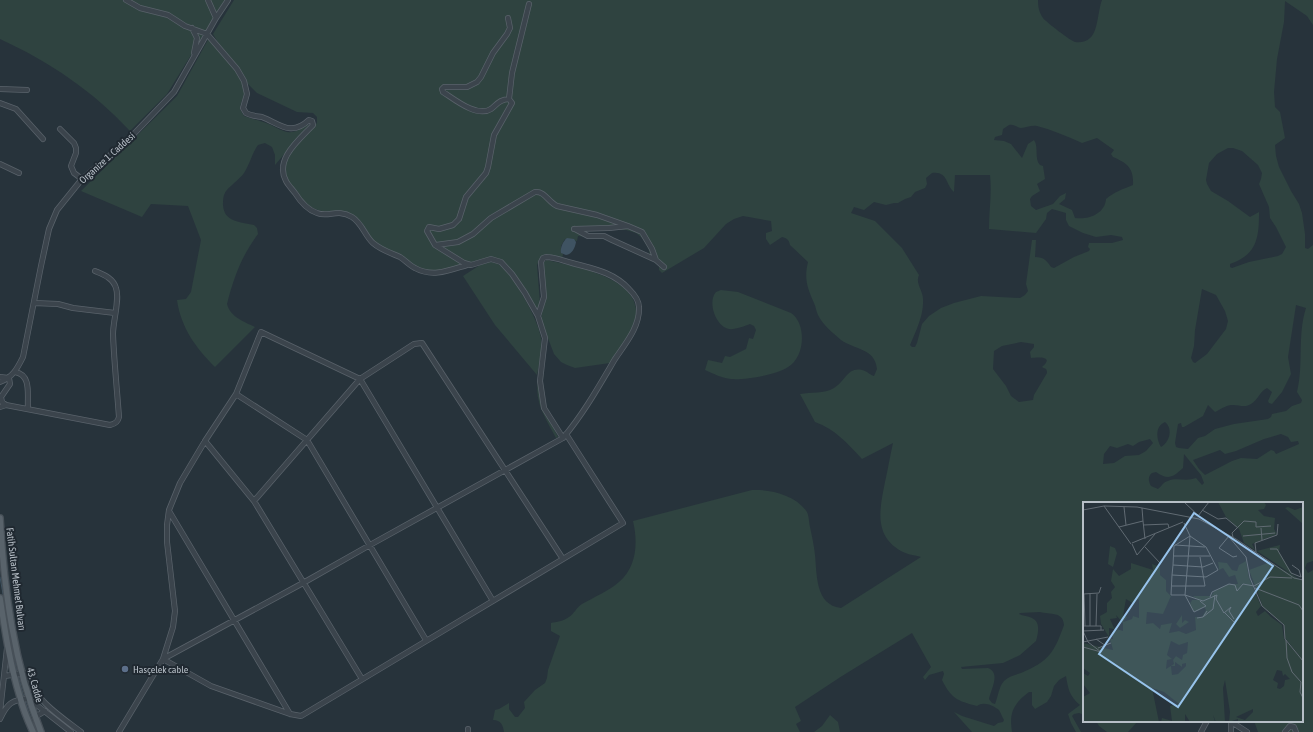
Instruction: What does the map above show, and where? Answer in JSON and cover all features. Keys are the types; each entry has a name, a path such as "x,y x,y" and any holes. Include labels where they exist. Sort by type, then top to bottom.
{"main road":[{"name":"Fatih Sultan Mehmet Bulvarı","path":"0,518 3,560 15,641"},
{"name":"Fatih Sultan Mehmet Bulvarı","path":"0,598 7,643"},
{"name":"43. Cadde","path":"15,641 29,699 41,732"},
{"name":"43. Cadde","path":"7,643 20,699 33,732"}],"street":[{"path":"126,0 140,8 168,15 185,26 207,34 237,69 244,81 247,90 247,97 243,108 246,113 261,117 278,126 288,128 299,127 309,120 313,122 285,157 283,164 286,180 298,197 307,206 319,214 336,212 350,216 356,220 372,243 378,248 401,258 414,268 426,273 439,274 491,259 501,262 512,274 538,316 544,338 540,381 542,403 544,408 565,436 623,523 301,716 290,714 211,686 163,659"},
{"path":"208,0 216,18"},
{"name":"Organize 1. Caddesi","path":"9,378 15,372 23,357 49,229 57,210 82,179 119,149 174,92 216,18 228,0"},
{"path":"467,265 435,245 427,232 427,229 439,229 453,225 459,219 466,197 486,173 494,135 512,105 512,102 509,99 512,73 529,4"},
{"path":"508,18 510,28 493,53 478,82 466,87 443,87 442,91 461,105 482,112 489,110 501,100 509,99"},
{"path":"192,28 197,38 194,56"},
{"path":"0,90 27,90"},
{"path":"0,103 16,110 43,139"},
{"path":"60,129 74,143 76,154 71,166 74,173 82,179"},
{"path":"0,164 19,173"},
{"path":"435,245 458,242 473,234 491,218 535,192 543,194 552,204 557,206 597,216 642,232 652,249 656,260"},
{"path":"628,226 574,229 588,236 604,236 656,260 664,267"},
{"path":"163,659 303,583 437,507 505,471 565,436 576,423 629,340 639,312 639,306 633,293 624,283 615,277 605,272 546,256 541,262 544,297 538,316"},
{"path":"0,407 6,405 110,425 117,421 120,417 113,332 117,292 116,287 108,277 95,271"},
{"path":"34,303 62,304 73,308 115,314"},
{"path":"119,732 163,659 173,627 175,611 167,542 169,510 180,483 205,441 236,394 261,332 360,379 493,601"},
{"path":"254,501 360,379 414,344 422,343 563,559"},
{"path":"15,372 23,375 27,380 28,409"},
{"path":"0,387 1,380 9,378 10,384 1,397 2,402 6,405"},
{"path":"236,394 308,440 426,640"},
{"path":"205,441 254,501 362,679"},
{"path":"169,510 290,714"},
{"path":"0,712 1,695 5,676 7,643"},
{"path":"5,676 23,673 34,690 48,707 81,732"},
{"path":"0,719 4,710 8,706 20,699 29,699 72,732"},
{"path":"35,717 45,712"},
{"path":"1201,732 1206,722"},
{"path":"1230,722 1231,732"},
{"path":"1232,722 1247,732"},
{"path":"1285,732 1287,728 1292,726 1295,728 1296,732"}],"green space":[{"path":"0,0 225,0 167,94 130,131 86,90 36,57 0,39"},
{"path":"234,0 1038,0 1039,9 1043,18 1075,42 1083,42 1090,38 1095,31 1102,0 1313,0 1313,25 1307,16 1285,1 1284,22 1277,59 1274,92 1275,107 1280,112 1285,138 1275,145 1276,156 1279,167 1299,204 1302,213 1305,248 1308,249 1313,245 1313,561 1307,563 1305,568 1308,573 1313,570 1313,732 1258,732 1254,722 1303,722 1303,502 1083,502 1083,715 1079,713 1072,716 1081,732 1076,732 1068,714 1080,705 1071,695 1066,676 1059,680 1054,686 1051,696 1047,702 1035,709 1032,705 1032,692 1029,692 1019,701 1013,709 1011,719 1012,732 972,732 954,712 994,726 1003,722 1004,720 999,710 988,704 977,706 955,698 948,691 942,680 944,674 943,671 929,675 925,680 923,677 931,667 912,633 795,707 801,721 796,724 800,732 504,732 501,723 493,720 495,710 509,703 509,709 515,717 518,717 525,708 524,702 535,690 545,683 560,636 551,631 551,623 569,617 582,604 606,591 625,576 633,562 635,554 635,529 633,521 752,490 774,492 790,497 802,506 808,514 814,548 817,579 822,595 832,606 841,608 921,557 901,551 892,545 882,529 880,511 881,502 893,443 862,459 846,442 829,428 815,422 800,394 830,390 838,385 849,373 857,370 864,371 874,376 877,369 875,362 864,350 841,340 828,329 820,319 817,314 806,278 808,262 790,245 785,238 782,237 770,245 766,239 766,233 772,231 771,221 743,216 734,219 726,224 704,248 662,273 659,270 659,266 651,260 648,247 642,238 636,233 626,230 587,230 586,237 578,236 577,241 565,239 561,246 561,252 563,254 562,260 541,257 537,265 540,303 537,309 508,267 497,258 488,258 442,271 418,268 398,254 376,243 356,217 342,212 327,212 314,209 300,197 290,184 286,175 284,169 285,163 297,144 317,123 317,117 313,113 297,112 257,93 246,82 237,65 220,46 213,34","holes":["1009,125 1014,125 1021,128 1037,126 1060,133 1082,143 1097,138 1114,150 1111,154 1113,157 1129,167 1132,174 1133,185 1106,199 1103,209 1090,217 1075,218 1072,210 1059,204 1065,199 1066,193 1060,196 1053,204 1036,210 1031,206 1030,199 1040,191 1037,184 1045,179 1043,166 1040,165 1037,160 1034,140 1028,144 1022,158 1011,144 1004,141 994,140 995,137 1002,135 1003,129","1228,148 1233,148 1242,151 1258,165 1262,173 1259,184 1269,207 1270,218 1286,247 1282,254 1232,268 1230,267 1230,264 1244,257 1253,248 1257,237 1259,212 1250,217 1211,191 1206,180 1209,163 1217,154","932,173 941,174 944,176 954,192 955,175 990,175 991,188 989,229 1036,233 1046,219 1047,213 1052,209 1066,213 1066,220 1069,226 1083,233 1096,237 1111,235 1122,237 1123,240 1112,243 1089,243 1089,251 1054,268 1051,267 1047,261 1035,257 1036,240 1032,240 1026,284 1028,291 1025,295 1020,298 981,296 941,308 929,316 922,324 917,343 915,347 912,347 910,345 919,323 923,305 923,296 918,281 919,275 902,248 875,221 851,213 854,207 864,210 874,202 886,205 898,203 911,197 915,192 925,188 927,184 926,178","1202,289 1216,295 1225,311 1228,321 1226,329 1207,354 1195,363 1191,358 1194,346 1195,330","1296,305 1306,308 1303,318 1300,371 1297,392 1302,400 1301,403 1292,406 1286,411 1272,414 1268,419 1234,424 1215,429 1205,436 1198,438 1188,449 1176,447 1175,443 1178,424 1181,423 1182,427 1184,427 1203,416 1208,405 1215,412 1229,405 1249,405 1267,388 1272,392 1268,401 1272,404 1282,392 1291,374 1288,357","1021,342 1034,344 1034,347 1030,352 1031,358 1046,359 1047,361 1042,367 1046,369 1047,373 1034,395 1033,400 1019,402 1011,396 1006,386 993,369 994,351 1002,346","1165,422 1170,431 1167,442 1161,447 1157,437 1159,426","1281,434 1288,437 1291,442 1298,441 1299,444 1276,454 1271,450 1257,459 1241,458 1205,475 1193,460 1220,450 1225,454 1264,439","1150,439 1153,443 1146,451 1139,455 1125,456 1114,463 1103,464 1104,454 1110,446 1117,448 1128,444 1133,446 1139,442","1184,454 1201,475 1204,483 1202,485 1196,478 1189,480 1175,479 1165,482 1158,489 1151,486 1149,482 1149,477 1152,473 1156,472 1170,477 1183,468","1040,612 1055,614 1061,617 1064,625 1057,643 1044,660 1030,669 1010,677 1002,683 995,704 989,699 995,677 992,670 988,668 962,669 961,667 1003,663 1020,655 1036,641 1038,628 1037,622 1032,618 1019,614"]},
{"path":"209,38 237,71 241,79 244,94 240,109 244,116 286,132 295,131 301,129 307,124 309,125 275,165 275,155 272,147 265,143 258,145 244,173 224,194 223,205 226,215 238,222 254,225 257,228 258,234 247,251 239,268 232,285 227,304 235,316 255,327 215,367 190,337 182,320 177,300 186,299 191,292 201,240 188,206 151,204 142,217 81,191 177,96"},
{"path":"547,260 600,274 624,288 632,298 636,309 634,323 628,338 610,363 575,368 561,362 554,354 541,320 545,295 542,263"},
{"path":"489,262 498,264 506,271 525,299 536,321 542,347 537,375 495,325 463,276 480,265"},
{"path":"721,290 738,292 791,313 796,318 802,332 801,348 794,362 783,370 745,379 718,376 705,370 708,360 722,363 725,356 730,357 746,349 749,338 753,339 756,330 754,326 750,324 740,328 729,329 720,324 714,314 712,302 713,296 716,292"},
{"path":"538,382 542,405 558,437 556,438 542,411 538,397"},
{"path":"830,715 838,722 840,732 814,732 822,726"},
{"path":"1097,722 1137,722 1128,732 1107,732 1099,726"}],"water":[{"path":"567,238 574,239 576,242 573,250 566,255 561,253 561,251 562,245"}],"waterway":[{"path":"0,577 17,673"},
{"path":"18,676 24,698"},
{"path":"25,701 34,728"}],"place":[{"name":"Hasçelek cable","path":"125,669"}]}
